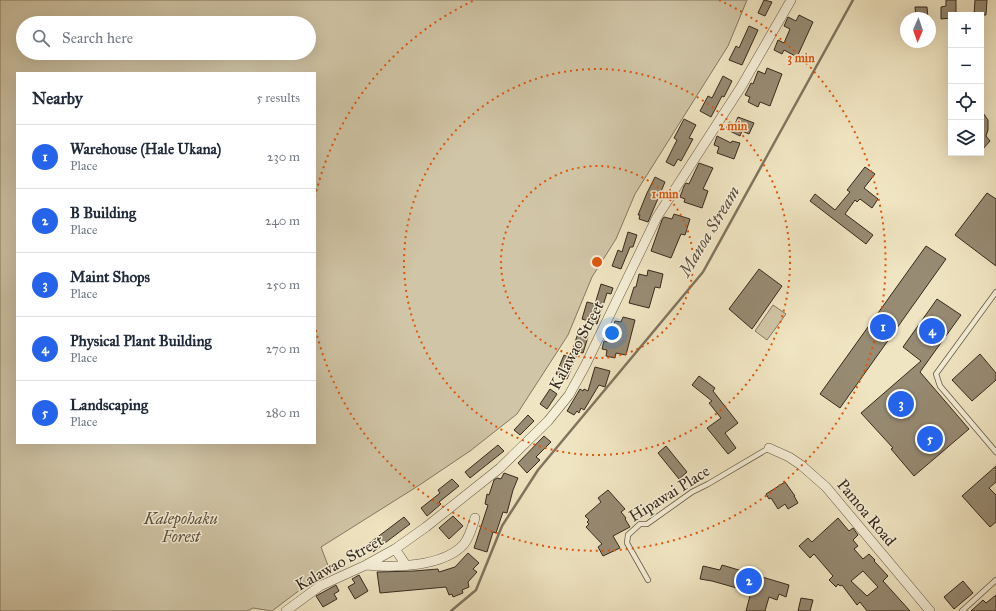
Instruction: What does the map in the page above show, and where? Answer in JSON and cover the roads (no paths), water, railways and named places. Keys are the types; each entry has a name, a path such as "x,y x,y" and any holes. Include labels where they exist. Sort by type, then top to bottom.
{"street":[{"name":"Kalawao Street","path":"286,611 320,586 366,565 395,549 426,527 500,468 548,421 569,395 585,366 656,217 741,87 791,0"},
{"name":"Pamoa Road","path":"769,448 789,457 801,465 826,487 930,611"},
{"path":"366,565 406,565 444,558 455,552 463,544 469,535 475,518"},
{"path":"395,549 406,565"}],"lane":[{"path":"996,292 936,374 940,386 996,452"},
{"name":"Hipawai Place","path":"648,580 627,543 628,535 640,524 647,524 692,492 769,448"},
{"path":"962,611 996,580"}],"waterway":[{"name":"Manoa Stream","path":"451,611 476,590 502,526 538,470 703,272 853,0"}],"place":[{"name":"Warehouse (Hale Ukana)","path":"883,327"},
{"name":"Physical Plant Building","path":"932,331"},
{"name":"Maint Shops","path":"901,404"},
{"name":"Landscaping","path":"930,439"},
{"name":"B Building","path":"749,581"}],"park label":[{"name":"Kalepohaku Forest","path":"181,527"}]}
